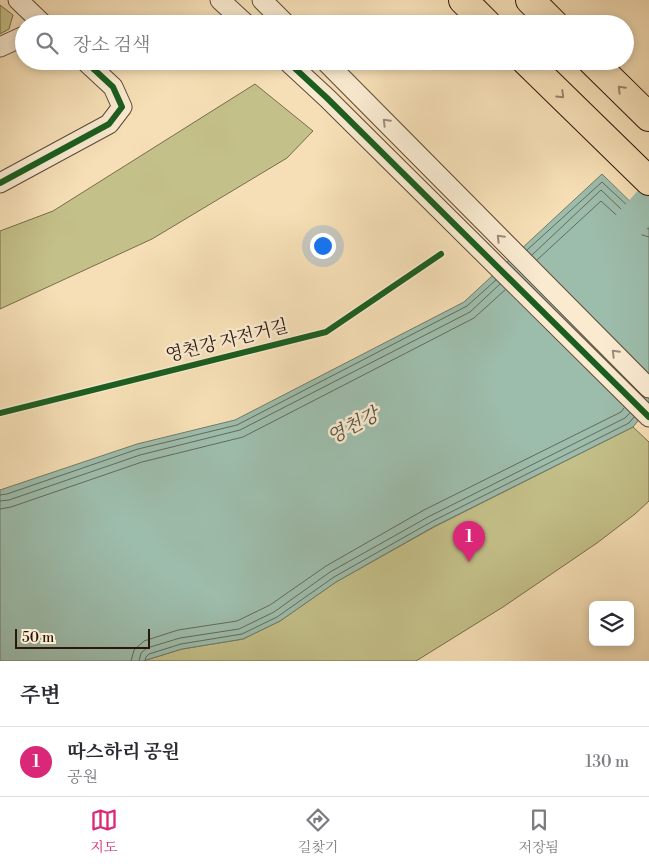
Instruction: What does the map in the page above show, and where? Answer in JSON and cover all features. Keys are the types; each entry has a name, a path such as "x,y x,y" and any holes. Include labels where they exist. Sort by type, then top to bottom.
{"highway":[{"path":"463,0 478,15"},
{"path":"530,0 545,15"},
{"path":"535,70 649,181"},
{"path":"601,70 649,117"}],"street":[{"path":"18,0 34,15"},
{"path":"220,0 236,15"},
{"path":"262,0 277,15"},
{"path":"0,47 15,40"},
{"path":"0,183 109,124 122,107 113,87 95,70"},
{"path":"297,70 649,417"},
{"path":"334,70 649,388"}],"shaded area":[{"path":"0,5 13,15 9,29 0,34"},
{"path":"255,84 313,131 287,158 152,239 0,309 0,231 53,211"},
{"path":"633,427 649,442 649,501 597,543 503,607 416,661 143,661 182,649 243,639 280,621 336,582 434,527"}],"water":[{"path":"602,174 649,220 649,407 633,427 433,527 336,582 280,621 243,639 182,649 143,661 0,661 0,490 137,444 235,420 464,302"}],"waterway":[{"name":"영천강","path":"611,245 649,202"}],"cycle path":[{"path":"0,183 109,124 122,107 113,87 95,70"},
{"path":"297,70 649,417"},
{"name":"영천강 자전거길","path":"0,413 326,332 441,254"}],"place":[{"name":"따스하리 공원","path":"469,562"}]}
